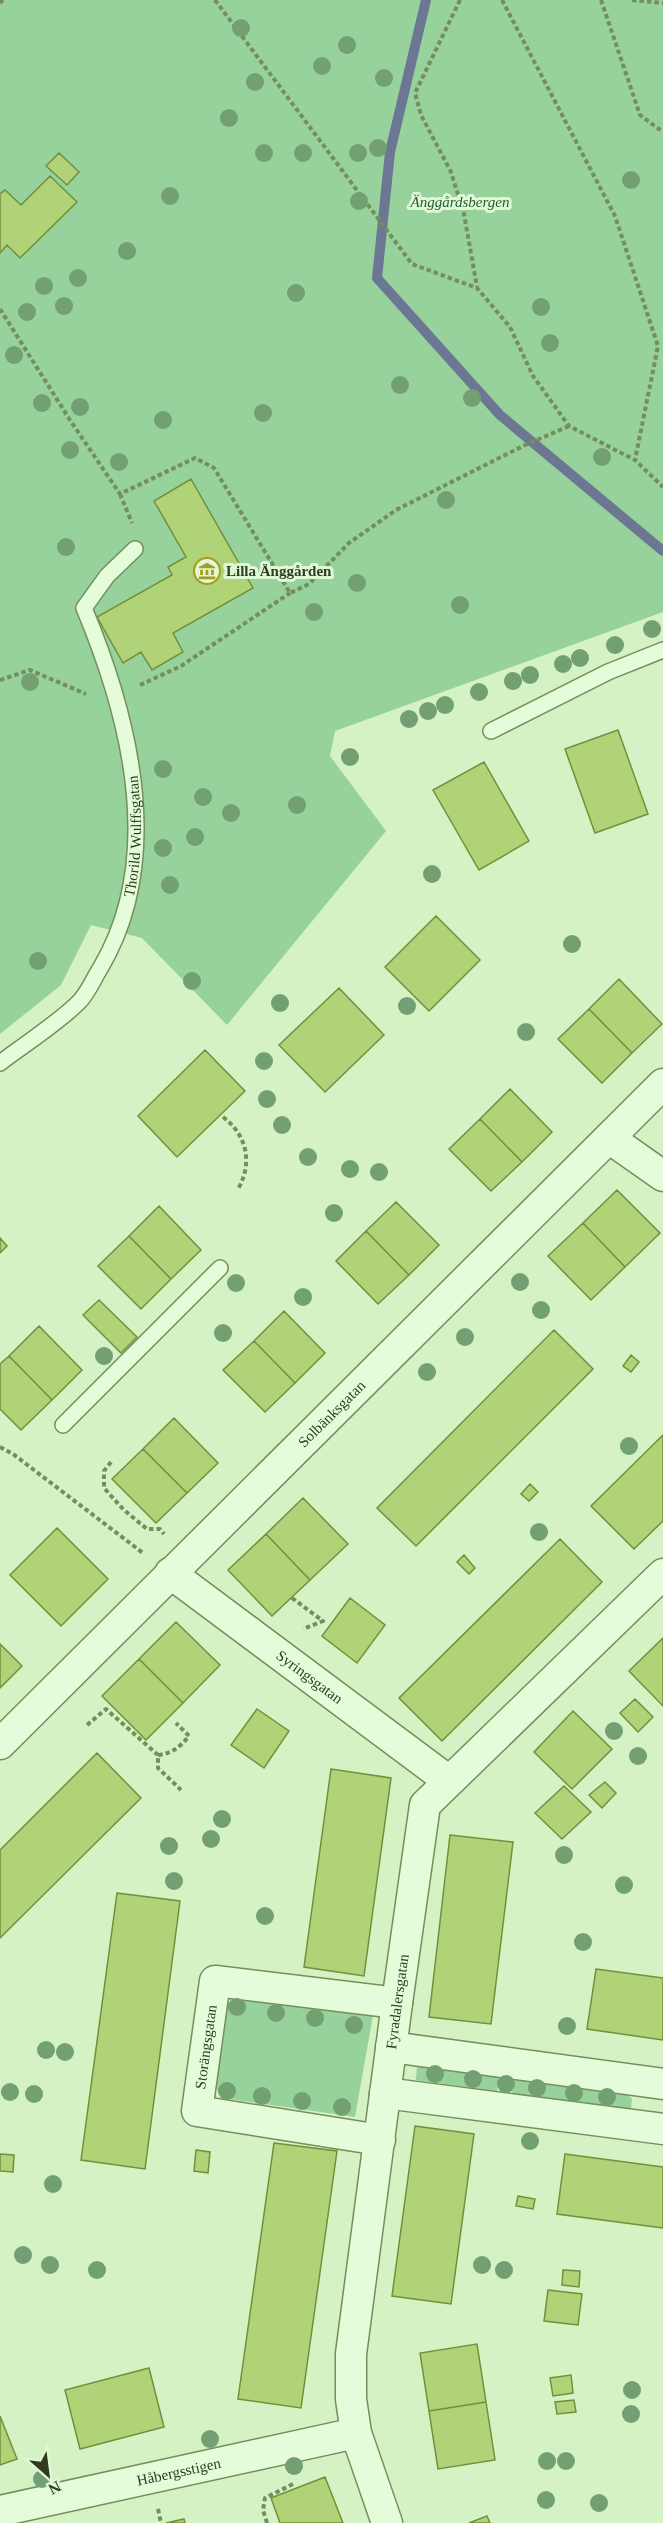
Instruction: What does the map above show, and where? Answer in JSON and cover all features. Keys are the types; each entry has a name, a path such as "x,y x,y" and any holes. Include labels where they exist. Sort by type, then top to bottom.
{"street":[{"name":"Solbänksgatan","path":"0,1744 663,1084"},
{"path":"609,1138 663,1176"},
{"name":"Syringsgatan","path":"170,1573 449,1781"},
{"name":"Fyradalersgatan","path":"387,2523 357,2433 351,2399 351,2354 425,1805 663,1574"},
{"name":"Storängsgatan","path":"380,2140 197,2111 215,1981 397,2003"},
{"path":"385,2093 655,2128 658,2083 391,2047"},
{"name":"Håbergsstigen","path":"0,2511 357,2433"}],"lane":[{"name":"Thorild Wulffsgatan","path":"0,1063 80,1001 106,958 123,921 135,859 135,800 118,702 105,659 84,608 107,576 135,549"},
{"path":"491,731 608,672 663,650"},
{"path":"63,1425 220,1268"}],"path":[{"path":"215,0 412,264 477,288 510,327 533,376 569,426 635,460 663,487"},
{"path":"460,0 416,93 421,115 451,172 458,193 464,213 477,288"},
{"path":"502,0 615,216 658,346 635,460"},
{"path":"601,0 640,115 663,132"},
{"path":"632,0 663,3"},
{"path":"0,309 120,494 131,518 135,549"},
{"path":"0,680 30,670 118,702 181,666 290,593 309,584 349,543 396,510 523,446 569,426"},
{"path":"120,494 195,458 214,468 290,593"},
{"path":"223,1117 233,1124 242,1136 246,1155 247,1175 238,1189"},
{"path":"0,1447 14,1454 170,1573"},
{"path":"111,1462 104,1471 104,1488 124,1510 147,1529 160,1529 165,1537"},
{"path":"87,1725 106,1709 158,1755 170,1754 189,1736 176,1723"},
{"path":"158,1755 158,1768 181,1790"},
{"path":"267,2523 263,2510 265,2498 301,2481"}],"green space":[{"name":"Änggårdsbergen","path":"0,0 663,0 663,612 335,731 330,756 386,831 227,1025 142,938 91,925 61,985 0,1034"},
{"path":"233,1998 373,2015 355,2117 222,2098 213,2081 224,2007"},
{"path":"417,2066 499,2076 497,2091 416,2080"},
{"path":"515,2079 626,2093 632,2099 631,2108 512,2094"}],"building":[{"path":"59,153 79,172 67,185 46,166"},
{"path":"50,176 77,202 20,258 7,245 0,253 0,194 5,190 21,205"},
{"name":"Lilla Änggården","path":"191,479 253,588 173,633 183,652 152,670 141,652 123,663 97,617 172,575 168,567 186,557 154,501"},
{"path":"618,730 648,814 595,833 565,749"},
{"path":"484,762 529,841 479,870 433,790"},
{"path":"436,916 480,960 429,1011 385,967"},
{"path":"619,979 662,1024 632,1053 589,1009"},
{"path":"339,988 384,1035 325,1092 279,1045"},
{"path":"589,1009 632,1053 602,1083 558,1039"},
{"path":"205,1050 245,1091 177,1157 138,1116"},
{"path":"510,1089 552,1132 522,1162 480,1119"},
{"path":"480,1119 522,1162 491,1191 449,1149"},
{"path":"617,1190 660,1233 625,1267 583,1223"},
{"path":"396,1202 439,1245 409,1275 366,1231"},
{"path":"159,1206 201,1250 171,1279 129,1236"},
{"path":"583,1223 625,1267 591,1300 548,1256"},
{"path":"366,1231 409,1275 378,1304 336,1261"},
{"path":"129,1236 171,1279 141,1309 98,1266"},
{"path":"0,1238 7,1246 0,1253"},
{"path":"99,1300 137,1337 121,1353 83,1315"},
{"path":"284,1311 325,1353 295,1383 254,1341"},
{"path":"39,1326 82,1370 52,1400 9,1356"},
{"path":"554,1330 593,1369 416,1546 377,1508"},
{"path":"254,1341 295,1383 265,1412 223,1370"},
{"path":"631,1355 639,1362 631,1372 623,1366"},
{"path":"9,1356 52,1400 21,1430 0,1409 0,1364"},
{"path":"174,1418 218,1463 187,1493 143,1449"},
{"path":"663,1435 663,1521 634,1549 591,1506"},
{"path":"143,1449 187,1493 156,1523 112,1479"},
{"path":"530,1484 538,1492 529,1501 521,1494"},
{"path":"303,1498 348,1544 310,1580 266,1534"},
{"path":"57,1528 108,1579 61,1626 10,1575"},
{"path":"266,1534 310,1580 272,1616 228,1570"},
{"path":"560,1539 602,1582 442,1741 399,1698"},
{"path":"464,1555 475,1568 469,1574 457,1562"},
{"path":"350,1598 385,1625 357,1663 322,1636"},
{"path":"176,1622 220,1665 183,1703 139,1659"},
{"path":"663,1638 663,1706 629,1671"},
{"path":"0,1644 22,1666 0,1688"},
{"path":"139,1659 183,1703 146,1740 102,1696"},
{"path":"635,1699 653,1717 638,1732 620,1713"},
{"path":"257,1709 289,1731 264,1768 231,1745"},
{"path":"573,1711 612,1749 572,1789 534,1752"},
{"path":"97,1753 141,1798 0,1938 0,1850"},
{"path":"331,1769 391,1778 364,1976 304,1967"},
{"path":"605,1782 616,1793 602,1808 589,1795"},
{"path":"564,1786 591,1812 562,1839 535,1813"},
{"path":"450,1835 513,1842 491,2024 429,2017"},
{"path":"117,1893 180,1901 145,2169 81,2160"},
{"path":"596,1969 663,1978 663,2040 587,2029"},
{"path":"415,2126 474,2134 451,2304 392,2296"},
{"path":"274,2143 337,2151 301,2408 238,2399"},
{"path":"196,2150 210,2152 208,2173 194,2171"},
{"path":"0,2154 14,2155 13,2172 0,2171"},
{"path":"565,2154 663,2167 663,2228 557,2214"},
{"path":"518,2196 535,2199 533,2209 516,2206"},
{"path":"563,2270 580,2271 579,2287 562,2285"},
{"path":"548,2290 582,2294 578,2325 544,2321"},
{"path":"477,2344 486,2402 429,2411 420,2353"},
{"path":"149,2368 164,2427 80,2449 65,2390"},
{"path":"571,2375 573,2393 553,2396 550,2378"},
{"path":"574,2400 576,2412 557,2414 555,2402"},
{"path":"486,2402 495,2460 438,2469 429,2411"},
{"path":"0,2416 17,2459 0,2465"},
{"path":"325,2477 343,2523 280,2523 271,2498"},
{"path":"487,2516 490,2523 469,2523"},
{"path":"184,2519 185,2523 166,2523"}],"waterway":[{"path":"426,0 390,152 377,278 500,415 663,551"}],"place":[{"name":"Lilla Änggården","path":"207,571"}]}
